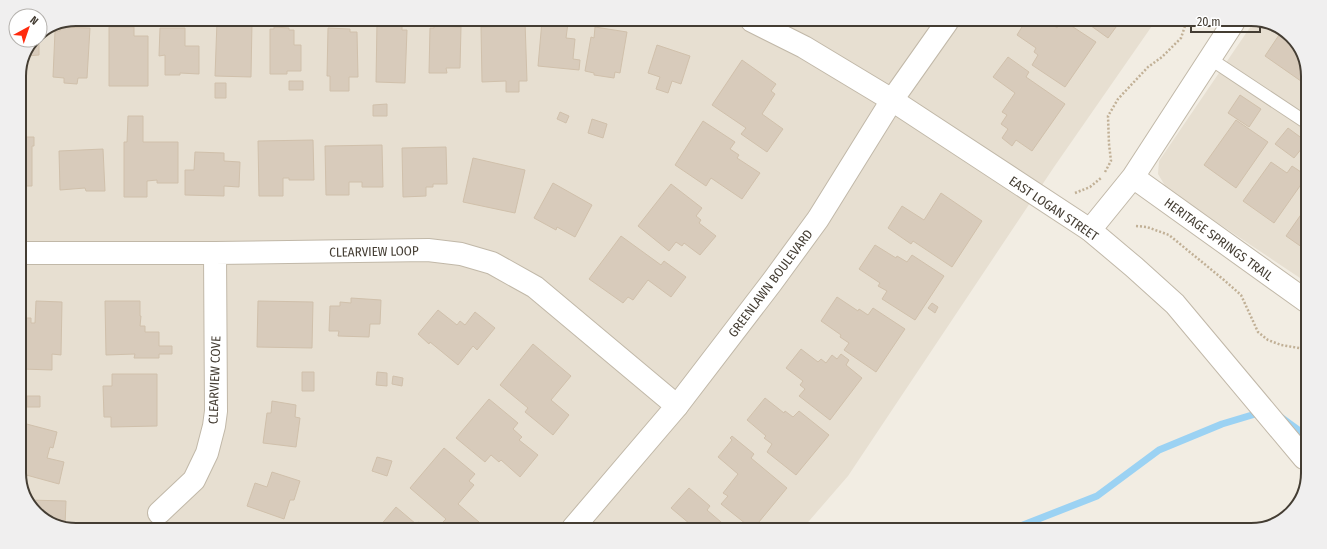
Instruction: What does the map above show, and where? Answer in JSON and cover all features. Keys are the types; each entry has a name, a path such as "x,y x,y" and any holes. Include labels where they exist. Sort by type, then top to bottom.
{"street":[{"name":"EAST LOGAN STREET","path":"762,26 804,47 892,100 1090,230 1175,304 1301,454"},
{"name":"GREENLAWN BOULEVARD","path":"577,523 677,406 772,282 818,219 892,100 943,26"},
{"path":"1090,230 1133,177 1231,26"},
{"name":"HERITAGE SPRINGS TRAIL","path":"1133,177 1301,297"},
{"name":"CLEARVIEW LOOP","path":"26,253 216,253 428,250 461,254 492,263 535,288 677,406"},
{"name":"CLEARVIEW COVE","path":"159,513 194,480 207,453 214,426 216,411 216,253"}],"lane":[{"path":"1209,58 1301,119"}],"path":[{"path":"1072,194 1090,187 1104,175 1111,162 1108,116 1118,99 1148,67 1162,57 1181,38 1185,26"},
{"path":"1136,226 1147,227 1169,235 1241,295 1258,332 1268,340 1281,345 1301,349"}],"shaded area":[{"path":"1152,26 1054,167 848,476 807,523 76,523 66,522 45,513 36,504 28,486 26,477 26,72 34,48 48,48 48,34 66,27"},
{"path":"1251,26 1261,27 1282,36 1293,48 1301,72 1301,279 1167,189 1158,174 1159,161"}],"building":[{"path":"217,26 252,26 251,77 215,76"},
{"path":"377,26 402,26 402,30 407,30 405,83 376,82"},
{"path":"434,26 461,27 460,68 446,68 447,73 429,73 430,28 434,28"},
{"path":"525,26 527,81 519,81 519,92 506,92 506,81 482,82 481,27"},
{"path":"542,26 568,26 566,38 575,39 573,59 580,60 579,70 538,66"},
{"path":"1023,26 1054,26 1057,28 1058,26 1072,26 1096,42 1065,87 1032,65 1038,55 1034,52 1036,48 1017,35"},
{"path":"1091,26 1117,26 1108,38"},
{"path":"65,27 90,28 87,78 78,78 77,84 64,83 64,78 53,77 55,31 60,31 60,29"},
{"path":"109,27 134,27 134,36 148,36 148,86 109,86"},
{"path":"274,27 289,28 289,30 294,30 294,45 301,45 301,71 287,71 287,74 270,74 270,29 274,29"},
{"path":"595,27 627,32 620,73 615,72 614,78 594,75 594,73 585,71 591,37 594,38"},
{"path":"160,28 185,28 185,46 199,46 199,74 180,73 180,75 165,75 165,55 159,56"},
{"path":"328,28 350,29 350,32 357,32 358,77 349,77 349,91 330,91 330,76 327,76"},
{"path":"1279,35 1282,36 1293,48 1296,54 1300,66 1301,81 1265,56"},
{"path":"657,45 690,56 681,84 672,81 668,93 656,89 660,77 648,73"},
{"path":"34,48 39,48 39,55 31,56"},
{"path":"1008,57 1029,72 1026,77 1065,104 1032,151 1016,140 1012,146 1002,138 1008,129 1001,124 1007,115 1002,112 1015,93 993,77"},
{"path":"742,60 776,84 771,91 775,94 762,114 783,129 767,152 741,134 746,128 712,105"},
{"path":"289,81 303,81 303,90 289,90"},
{"path":"215,83 226,83 226,98 215,98"},
{"path":"1240,95 1261,109 1249,127 1228,113"},
{"path":"387,104 387,116 373,116 373,105"},
{"path":"560,112 569,116 566,123 557,119"},
{"path":"128,116 143,116 143,142 178,142 178,183 157,183 157,180 147,181 147,197 124,197 124,142 127,142"},
{"path":"592,119 607,124 603,138 588,133"},
{"path":"1236,120 1268,142 1236,188 1204,165"},
{"path":"703,121 735,142 730,149 739,155 737,158 760,173 742,199 711,178 706,186 675,165"},
{"path":"1288,128 1301,138 1301,149 1294,158 1275,144"},
{"path":"26,137 34,137 34,146 32,146 32,186 26,186"},
{"path":"313,140 314,180 289,180 289,178 283,178 283,196 259,196 258,141"},
{"path":"382,145 383,187 362,187 362,182 349,182 349,195 326,195 325,146"},
{"path":"446,147 447,184 433,184 433,187 426,187 426,196 403,197 402,148"},
{"path":"103,149 105,191 86,191 85,188 60,190 59,151"},
{"path":"195,152 224,153 224,161 240,162 239,187 224,186 224,196 185,195 185,170 194,170"},
{"path":"473,158 525,170 515,213 463,202"},
{"path":"1271,162 1287,173 1292,166 1301,172 1301,185 1274,223 1243,201"},
{"path":"553,183 592,205 575,237 557,227 556,230 534,218"},
{"path":"671,184 702,208 696,216 701,220 699,223 716,236 700,255 684,243 682,246 676,242 669,251 638,226"},
{"path":"941,193 982,221 952,267 913,241 911,244 888,228 902,206 924,220"},
{"path":"1301,215 1301,246 1286,236"},
{"path":"621,236 661,265 664,261 686,277 671,297 648,280 633,300 628,297 623,303 589,279"},
{"path":"875,245 896,258 897,256 907,262 912,255 944,276 915,320 882,299 887,291 878,286 880,283 859,269"},
{"path":"837,297 858,311 859,309 868,315 873,308 905,329 876,372 844,350 849,343 840,337 841,335 821,321"},
{"path":"351,298 381,300 380,324 370,324 369,337 338,336 339,331 329,331 330,306 340,306 340,302 351,303"},
{"path":"36,301 62,302 61,355 52,354 52,370 26,369 26,318 31,318 31,323 35,323"},
{"path":"105,301 140,301 140,326 145,326 145,332 159,332 159,346 172,346 172,354 159,354 159,358 134,358 135,354 106,355"},
{"path":"258,301 313,302 312,348 257,347"},
{"path":"932,303 938,307 935,313 928,308"},
{"path":"438,310 457,325 460,321 465,325 475,312 495,328 477,350 473,346 458,365 418,334"},
{"path":"533,344 571,376 551,400 569,415 553,435 525,412 528,408 500,385"},
{"path":"801,349 818,362 821,359 826,363 832,355 837,359 841,354 849,360 846,365 862,378 830,420 799,396 805,389 800,385 803,381 786,368"},
{"path":"302,372 314,372 314,391 302,391"},
{"path":"377,372 387,373 387,386 376,385"},
{"path":"112,374 157,374 157,426 111,427 111,417 104,417 103,386 112,386"},
{"path":"393,376 403,378 402,386 392,384"},
{"path":"27,396 40,396 40,407 27,407"},
{"path":"765,398 784,413 785,411 793,417 799,411 829,435 796,475 767,452 772,444 764,438 766,436 747,420"},
{"path":"489,399 518,423 513,429 522,437 519,440 538,455 520,477 501,460 499,462 491,455 485,462 456,438"},
{"path":"272,401 296,405 295,417 300,418 296,447 263,443 267,413 271,413"},
{"path":"26,424 57,432 53,448 50,447 47,458 64,462 59,484 26,475"},
{"path":"732,436 754,454 751,458 787,488 758,523 745,523 721,504 728,496 723,493 738,474 718,457 732,440 730,438"},
{"path":"444,448 475,474 469,481 474,485 458,504 479,522 442,523 446,519 410,488"},
{"path":"377,457 392,461 387,476 372,471"},
{"path":"272,472 300,481 294,500 290,500 284,519 247,506 255,483 267,487"},
{"path":"689,488 710,506 707,510 722,523 689,523 671,508"},
{"path":"34,500 66,501 65,522 45,513"},
{"path":"396,507 415,523 382,523"}],"waterway":[{"path":"1028,523 1097,496 1159,450 1222,424 1262,412"},
{"path":"1282,418 1301,432"}]}
